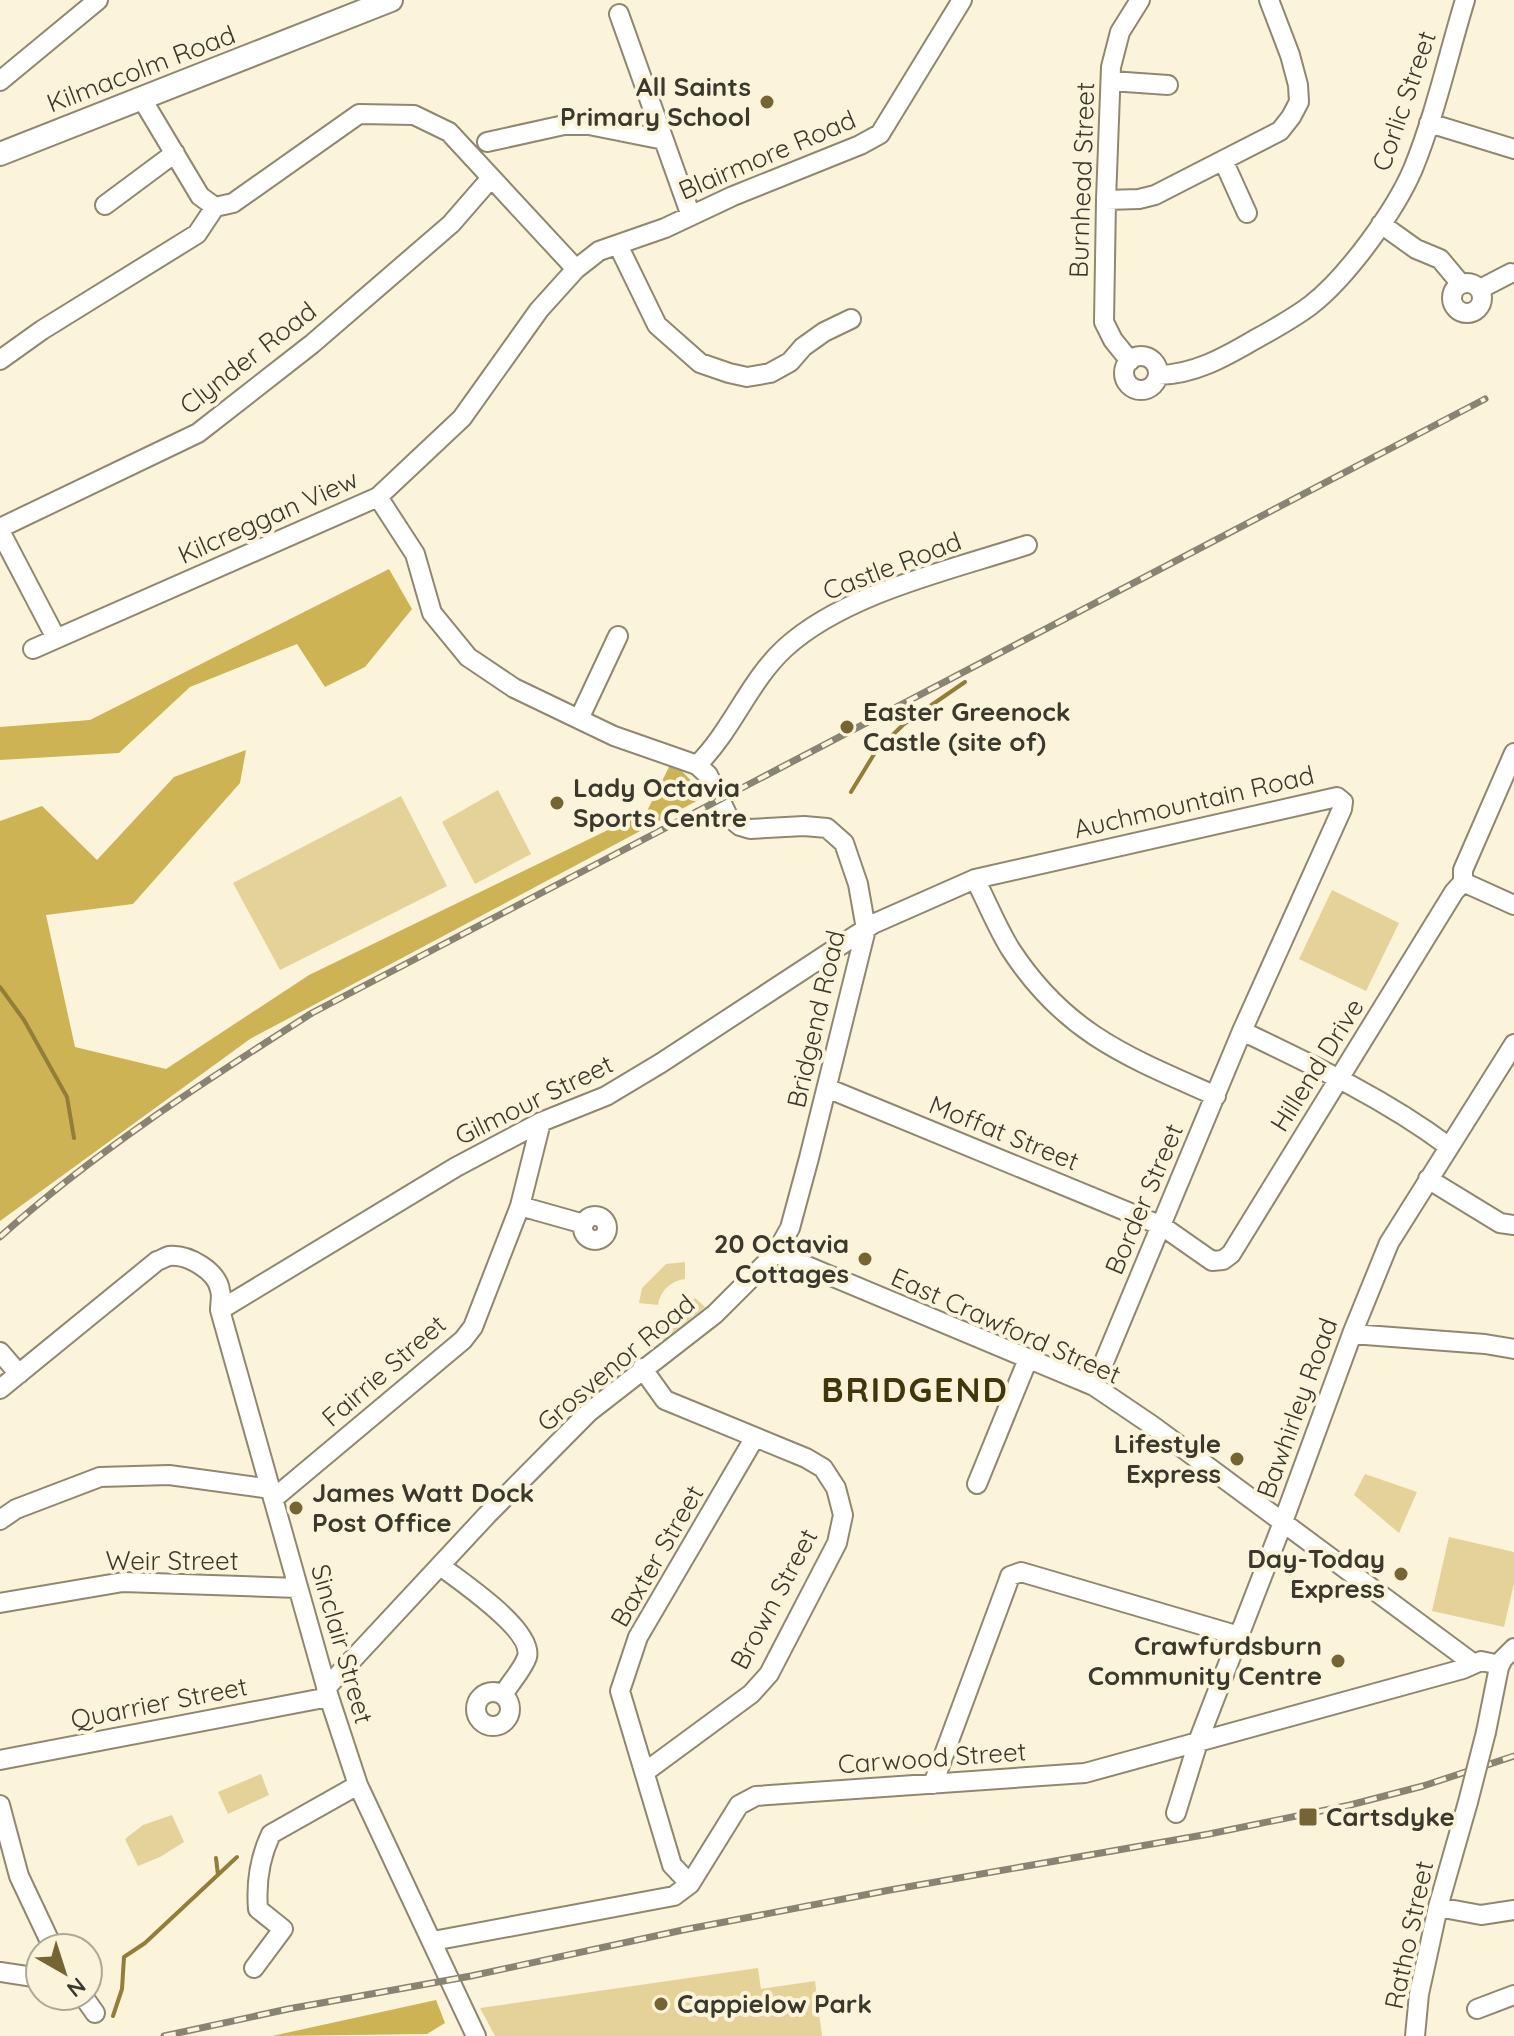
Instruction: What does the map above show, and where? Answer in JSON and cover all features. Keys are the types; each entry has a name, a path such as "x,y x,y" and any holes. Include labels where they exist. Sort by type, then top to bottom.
{"main road":[{"name":"Kilmacolm Road","path":"0,154 391,0"}],"street":[{"path":"0,81 98,0"},
{"name":"Blairmore Road","path":"576,269 599,251 691,216 880,134 962,0"},
{"name":"Burnhead Street","path":"1130,361 1113,340 1104,322 1106,200 1111,67 1120,32 1140,0"},
{"path":"1106,200 1155,195 1280,131 1299,102 1298,85 1269,0"},
{"name":"Corlic Street","path":"1130,361 1125,377 1134,389 1150,388 1158,375 1194,370 1229,355 1282,325 1337,281 1396,202 1412,170 1465,0"},
{"path":"619,14 691,216"},
{"path":"1111,81 1168,85"},
{"path":"142,99 200,196 215,207"},
{"path":"0,360 42,330 197,234 215,207 233,203 359,114 414,115 449,132 576,269"},
{"path":"1429,123 1514,149"},
{"path":"487,142 564,125 589,125 664,140"},
{"path":"105,205 175,153"},
{"path":"1223,160 1247,213"},
{"name":"Clynder Road","path":"0,529 198,433 312,344 451,224 491,178"},
{"path":"1381,224 1416,249 1440,259 1461,284"},
{"path":"618,245 657,325 700,363 747,377 770,373 790,362 803,347 824,332 851,319"},
{"name":"Kilcreggan View","path":"33,649 378,497 462,418 539,310 576,269"},
{"path":"1480,289 1511,273"},
{"path":"1471,283 1480,289 1483,300 1472,313 1461,312 1455,306 1452,296 1461,284 1471,283"},
{"path":"1130,361 1146,357 1156,364 1158,375"},
{"path":"378,497 415,554 432,613 468,657 514,688 614,736 697,765"},
{"path":"0,529 56,638"},
{"name":"Castle Road","path":"697,765 715,748 756,684 785,648 829,616 884,592 1027,545"},
{"path":"579,719 618,636"},
{"path":"1496,744 1514,752"},
{"name":"Hillend Drive","path":"1162,1226 1212,1261 1223,1260 1231,1254 1463,882 1463,870 1514,752"},
{"name":"Bridgend Road","path":"697,765 708,775 728,816 740,826 750,829 827,828 844,843 858,884 866,929 790,1228 776,1253"},
{"name":"Auchmountain Road","path":"866,929 975,879 1337,797 1343,802 1342,809 1242,1031"},
{"path":"975,879 1009,947 1054,1005 1082,1030 1123,1055 1216,1096"},
{"path":"1463,882 1514,905"},
{"name":"Gilmour Street","path":"220,1310 456,1167 541,1122 606,1096 866,929"},
{"path":"1242,1031 1340,1078 1420,1125 1448,1146"},
{"name":"Border Street","path":"1094,1386 1242,1031"},
{"name":"Bawhirley Road","path":"1176,1813 1199,1739 1389,1243 1514,1044"},
{"name":"Moffat Street","path":"827,1088 1162,1226"},
{"name":"Fairrie Street","path":"272,1494 463,1340 473,1327 520,1206 541,1122"},
{"path":"1428,1179 1500,1223 1514,1225"},
{"path":"520,1206 584,1224"},
{"name":"East Crawford Street","path":"776,1253 1094,1386 1283,1521 1474,1664"},
{"name":"Grosvenor Road","path":"328,1692 487,1515 589,1412 715,1314 776,1253"},
{"name":"Sinclair Street","path":"0,1389 146,1269 169,1256 185,1258 206,1269 220,1289 220,1310 328,1692 358,1785 476,2036"},
{"path":"1352,1334 1514,1349"},
{"path":"0,1352 19,1374"},
{"path":"977,1484 1028,1359"},
{"name":"Brown Street","path":"642,1368 665,1400 806,1458 823,1468 836,1488 843,1515 837,1543 769,1674 751,1694 645,1772"},
{"name":"Baxter Street","path":"690,1884 672,1865 620,1691 638,1637 755,1437"},
{"path":"0,1520 16,1509 100,1477 169,1475 272,1494"},
{"path":"442,1567 506,1618 526,1644 527,1656 503,1695"},
{"path":"933,1784 1008,1582 1014,1574 1021,1572 1239,1636"},
{"name":"Weir Street","path":"0,1603 123,1582 298,1588"},
{"name":"Carwood Street","path":"690,1884 733,1813 747,1799 765,1795 1071,1775 1505,1657"},
{"name":"Ratho Street","path":"1415,2036 1419,1994 1438,1907 1505,1657"},
{"name":"Quarrier Street","path":"0,1760 328,1692"},
{"path":"254,1968 283,1929 258,1909 261,1865 271,1834 358,1785"},
{"path":"0,1805 19,1876 45,1932"},
{"path":"433,1941 667,1898 690,1884"},
{"path":"1438,1907 1481,1915 1514,1910"},
{"path":"0,1972 24,1976"},
{"path":"1477,2009 1514,1995"}],"shaded area":[{"path":"389,569 412,609 365,667 325,687 297,644 190,687 119,753 0,760 0,727 90,720"},
{"path":"246,750 240,783 133,904 46,915 75,1047 166,1069 309,975 647,811 672,761 706,796 250,1039 0,1221 0,821 42,806 97,860 174,777"},
{"path":"498,790 531,854 475,884 442,822"},
{"path":"401,796 447,886 280,970 233,883"},
{"path":"1332,890 1399,923 1366,991 1299,959"},
{"path":"685,1262 685,1279 667,1287 658,1305 639,1303 642,1288 666,1264"},
{"path":"695,1298 705,1307 663,1340 656,1332"},
{"path":"1365,1474 1417,1492 1399,1533 1354,1495"},
{"path":"1449,1537 1514,1552 1514,1583 1504,1627 1432,1611"},
{"path":"261,1774 269,1795 228,1814 218,1792"},
{"path":"172,1815 184,1842 138,1866 125,1839 143,1825"},
{"name":"Cappielow Park","path":"758,1968 761,1989 815,1981 822,2036 495,2036 480,2008"},
{"path":"436,2000 445,2023 427,2034 272,2036"}],"waterway":[{"path":"851,792 876,751 904,724 965,682"},
{"path":"0,987 24,1020 67,1097 74,1138"},
{"path":"113,2016 122,1989 124,1957 145,1943 237,1857"},
{"path":"216,1858 218,1875"}],"railway":[{"path":"0,1237 112,1147 312,1013 1485,399"},
{"path":"164,2036 288,2009 471,1976 683,1930 1209,1834 1350,1805 1423,1786 1514,1756"}],"place":[{"name":"All Saints Primary School","path":"767,102"},
{"name":"Easter Greenock Castle (site of)","path":"847,727"},
{"name":"Lady Octavia Sports Centre","path":"557,803"},
{"name":"20 Octavia Cottages","path":"865,1259"},
{"name":"Lifestyle Express","path":"1237,1459"},
{"name":"James Watt Dock Post Office","path":"296,1508"},
{"name":"Day-Today Express","path":"1401,1574"},
{"name":"Crawfurdsburn Community Centre","path":"1338,1661"},
{"name":"Cartsdyke","path":"1308,1817"},
{"name":"Cappielow Park","path":"661,2004"}],"district":[{"name":"BRIDGEND","path":"915,1390"}]}
